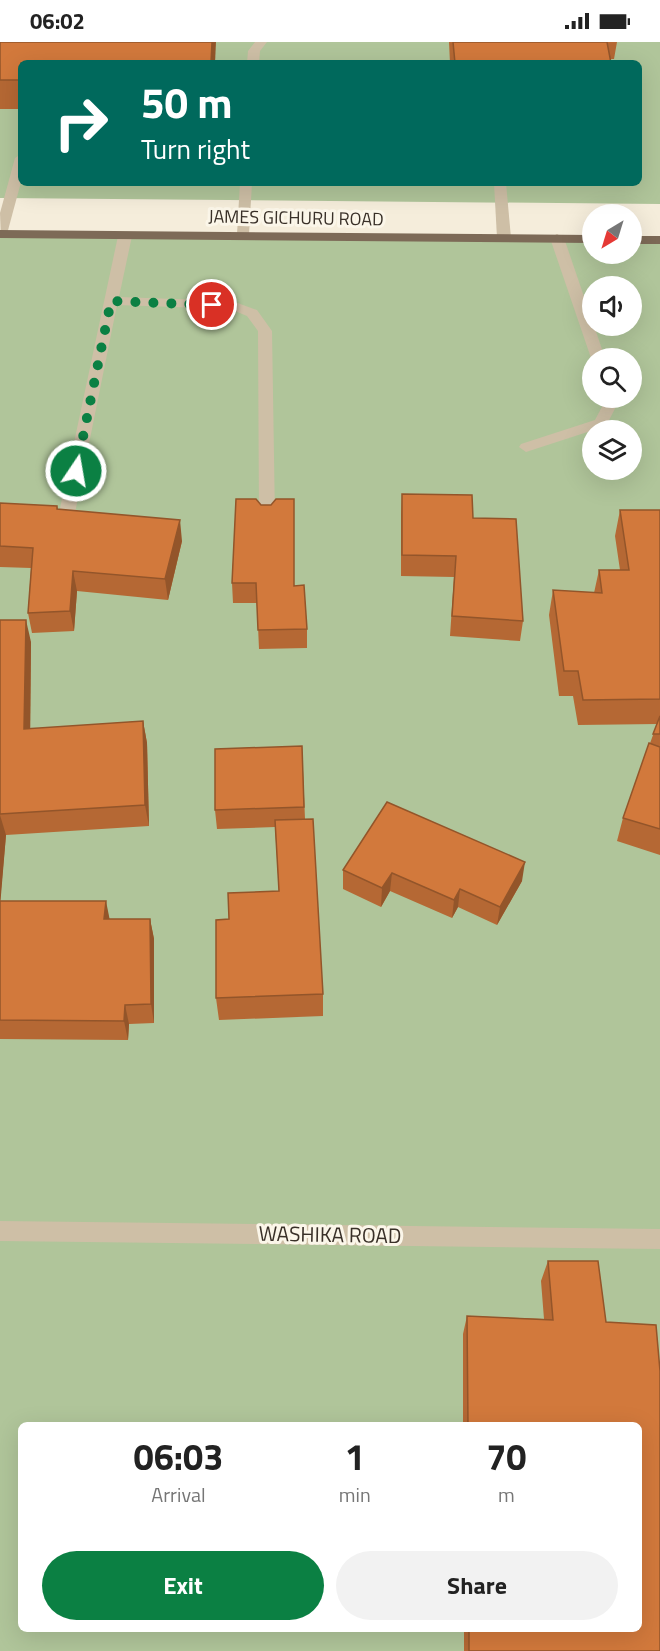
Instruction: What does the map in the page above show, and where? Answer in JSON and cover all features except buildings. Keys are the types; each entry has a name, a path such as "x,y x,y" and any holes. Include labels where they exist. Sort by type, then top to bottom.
{"main road":[{"name":"JAMES GICHURU ROAD","path":"1,234 125,236 243,234 582,239"},
{"path":"642,240 660,240"}],"street":[{"path":"253,60 254,51 261,42"},
{"path":"1,234 18,170"},
{"path":"243,234 246,186"},
{"path":"500,186 504,238"},
{"path":"68,513 125,236"},
{"path":"557,238 595,348"},
{"path":"111,301 232,305 252,313 266,332 267,518"},
{"path":"526,447 601,423 608,408"},
{"name":"WASHIKA ROAD","path":"0,1231 660,1239"}],"green space":[{"path":"0,42 660,42 660,204 0,198"},
{"path":"0,231 582,237 582,264 642,264 642,238 660,238 660,1651 0,1651"}],"route":[{"path":"76,471 111,301 212,305"}]}
